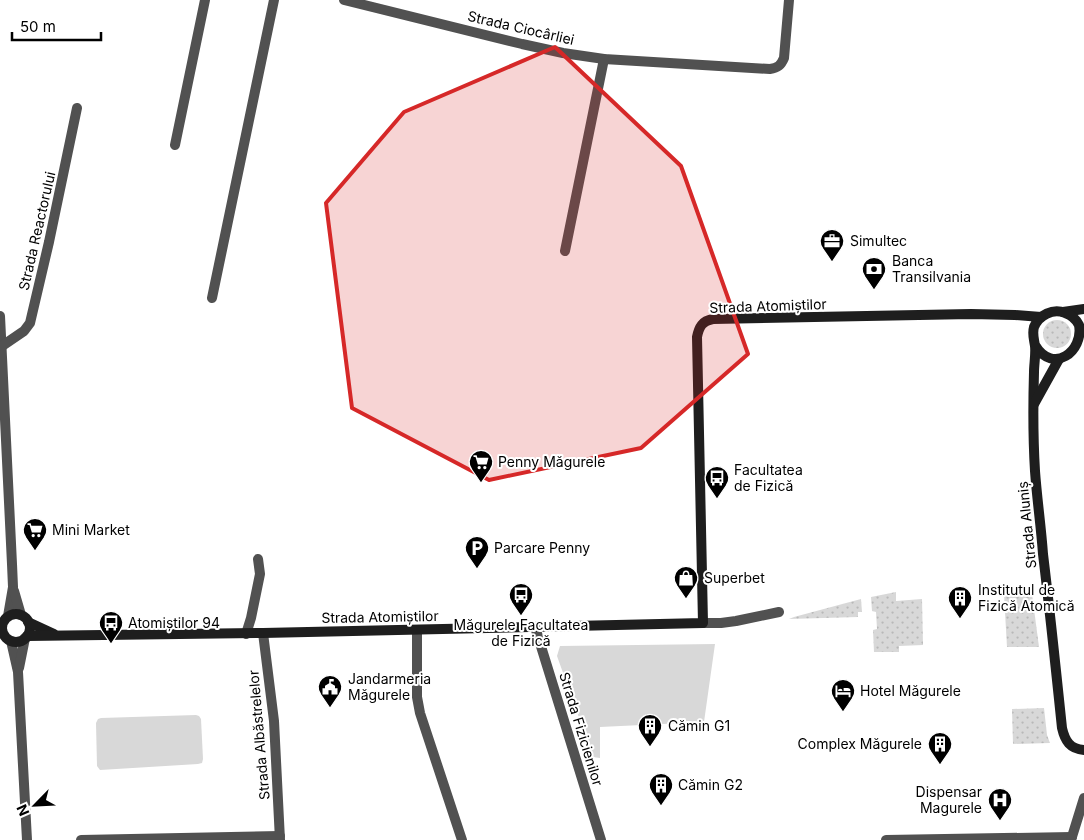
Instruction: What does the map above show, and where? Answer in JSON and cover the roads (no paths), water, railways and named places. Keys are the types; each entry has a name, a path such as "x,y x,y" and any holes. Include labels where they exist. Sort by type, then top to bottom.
{"main road":[{"path":"1063,312 1084,309"},
{"path":"1049,312 1063,312 1072,316 1078,324 1082,336 1079,345 1071,355 1065,358 1051,359 1039,351 1035,345 1033,339 1034,329 1041,317 1049,312"},
{"name":"Strada Atomiștilor","path":"26,637 57,635 246,634 703,622 697,337 698,330 704,322 722,319 971,314 1041,317"},
{"path":"1015,315 1034,329"},
{"name":"Strada Aluniș","path":"1035,345 1033,407 1035,474 1056,669 1064,735 1070,746 1084,750"},
{"path":"1033,407 1059,359"},
{"path":"14,614 25,618 30,628 26,637 18,642 6,640 2,629 4,619 14,614"},
{"name":"Strada Atomiștilor","path":"25,618 57,635"}],"street":[{"path":"175,145 205,0"},
{"path":"212,298 274,0"},
{"name":"Strada Ciocârliei","path":"344,0 369,3 563,53 604,59 770,68 779,67 784,58 789,0"},
{"path":"565,251 604,59"},
{"name":"Strada Reactorului","path":"2,346 24,331 30,323 78,108"},
{"path":"0,316 13,587 4,619"},
{"path":"246,634 260,574 258,559"},
{"path":"13,587 25,618"},
{"name":"Strada Atomiștilor","path":"703,622 721,623 779,612"},
{"name":"Strada Fizicienilor","path":"535,627 601,840"},
{"path":"417,630 417,697 420,713 462,840"},
{"name":"Strada Albăstrelelor","path":"81,840 280,838 274,721 264,633"},
{"path":"26,637 18,672 27,840"},
{"path":"6,640 18,672"},
{"path":"886,840 1071,838 1084,798"}],"place":[{"name":"Simultec","path":"832,262"},
{"name":"Banca Transilvania","path":"874,290"},
{"name":"Penny Măgurele","path":"481,483"},
{"name":"Facultatea de Fizică","path":"717,499"},
{"name":"Mini Market","path":"35,551"},
{"name":"Parcare Penny","path":"477,569"},
{"name":"Superbet","path":"686,599"},
{"name":"Măgurele Facultatea de Fizică","path":"521,616"},
{"name":"Institutul de Fizică Atomică","path":"960,619"},
{"name":"Atomiștilor 94","path":"111,644"},
{"name":"Jandarmeria Măgurele","path":"330,708"},
{"name":"Hotel Măgurele","path":"843,712"},
{"name":"Cămin G1","path":"650,747"},
{"name":"Complex Măgurele","path":"940,765"},
{"name":"Cămin G2","path":"661,806"},
{"name":"Dispensar Magurele","path":"1000,821"}]}
